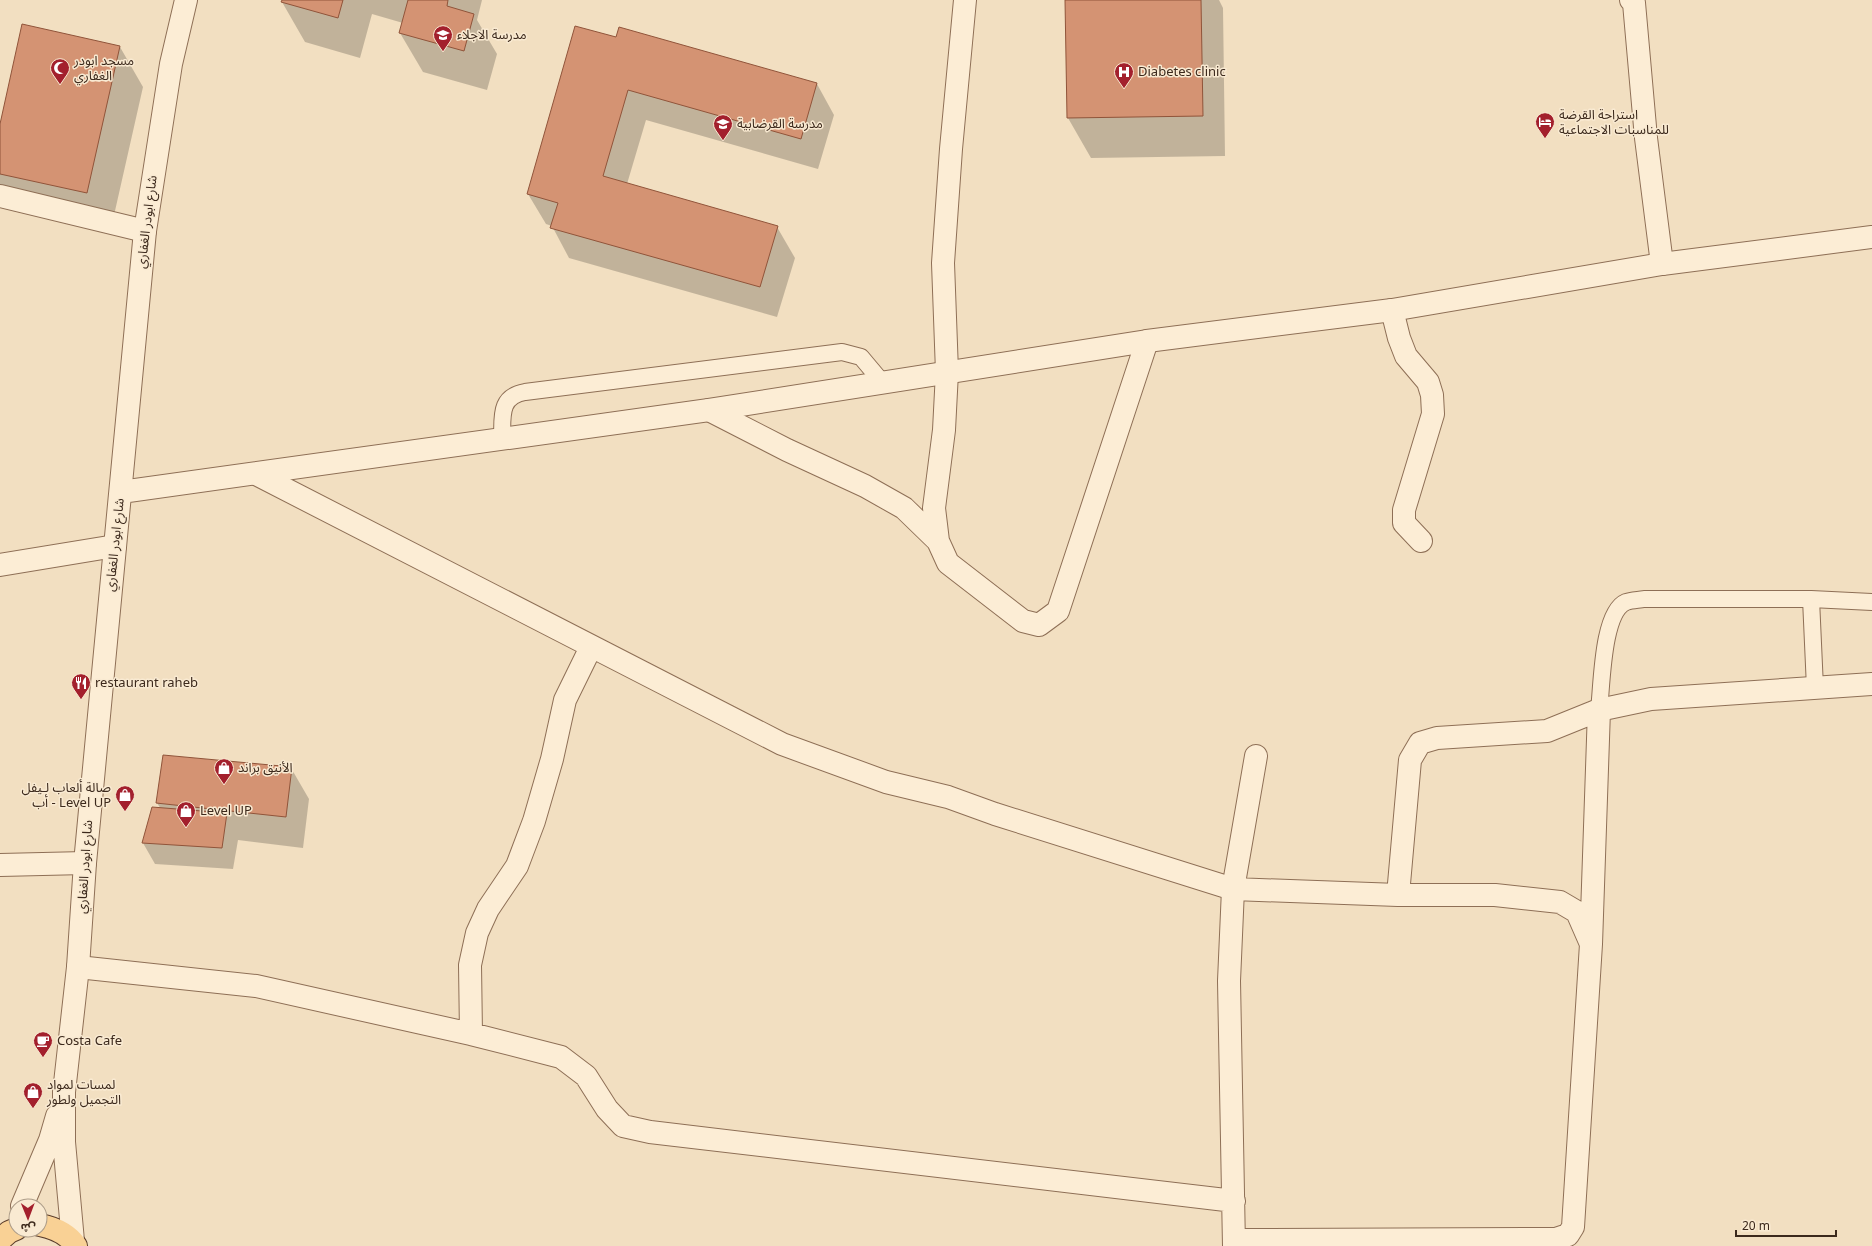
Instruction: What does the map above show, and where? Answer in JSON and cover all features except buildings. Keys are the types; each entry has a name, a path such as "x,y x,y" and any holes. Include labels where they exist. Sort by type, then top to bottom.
{"main road":[{"path":"48,1227 62,1232 75,1243"}],"street":[{"name":"شارع ابودر الغفاري","path":"75,1243 64,1149 64,1092 78,967 85,863 121,492 144,231 171,64 186,0"},
{"path":"966,0 951,149 943,263 947,372 944,430 934,508 938,541 948,563 1023,621 1039,625 1058,611 1147,341"},
{"path":"1633,1 1646,138 1662,264"},
{"path":"0,196 144,231"},
{"path":"121,492 709,410 1147,341 1392,310 1662,264 1872,237"},
{"path":"1392,310 1398,338 1406,356 1428,382 1432,395 1433,414 1404,510 1404,523 1421,541"},
{"path":"709,410 787,450 866,486 898,504 938,541"},
{"path":"256,474 591,648 782,744 886,782 948,797 1233,889 1398,895 1496,895 1560,902 1577,912 1592,944"},
{"path":"0,565 115,546"},
{"path":"471,1034 470,965 477,933 488,909 517,866 536,814 552,759 565,700 591,648"},
{"path":"1398,895 1410,760 1420,743 1437,738 1547,731 1599,710 1651,699 1872,684"},
{"path":"1256,756 1233,889 1229,981 1234,1243 1556,1239 1568,1235 1573,1227 1592,944 1599,710"},
{"path":"0,865 85,863"},
{"path":"78,967 256,986 471,1034 561,1057 586,1076 607,1109 623,1126 650,1132 1234,1201"},
{"name":"شارع ابودر الغفاري","path":"25,1198 50,1140 64,1092"}],"lane":[{"path":"502,439 503,410 506,402 511,396 525,392 842,352 861,357 882,382"},
{"path":"1599,710 1607,630 1613,614 1625,602 1644,599 1811,599 1872,602"},
{"path":"1811,599 1815,688"}],"place":[{"name":"مدرسة الاجلاء","path":"443,52"},
{"name":"مسجد ابودر الغفاري","path":"60,85"},
{"name":"Diabetes clinic","path":"1124,89"},
{"name":"استراحة القرضة للمناسبات الاجتماعية","path":"1545,139"},
{"name":"مدرسة القرضابية","path":"723,141"},
{"name":"restaurant raheb","path":"81,700"},
{"name":"الأنيق براند","path":"224,785"},
{"name":"صالة ألعاب لـيفل أب - Level UP","path":"125,812"},
{"name":"Level UP","path":"186,828"},
{"name":"Costa Cafe","path":"43,1058"},
{"name":"لمسات لمواد التجميل ولطور","path":"33,1109"}]}
